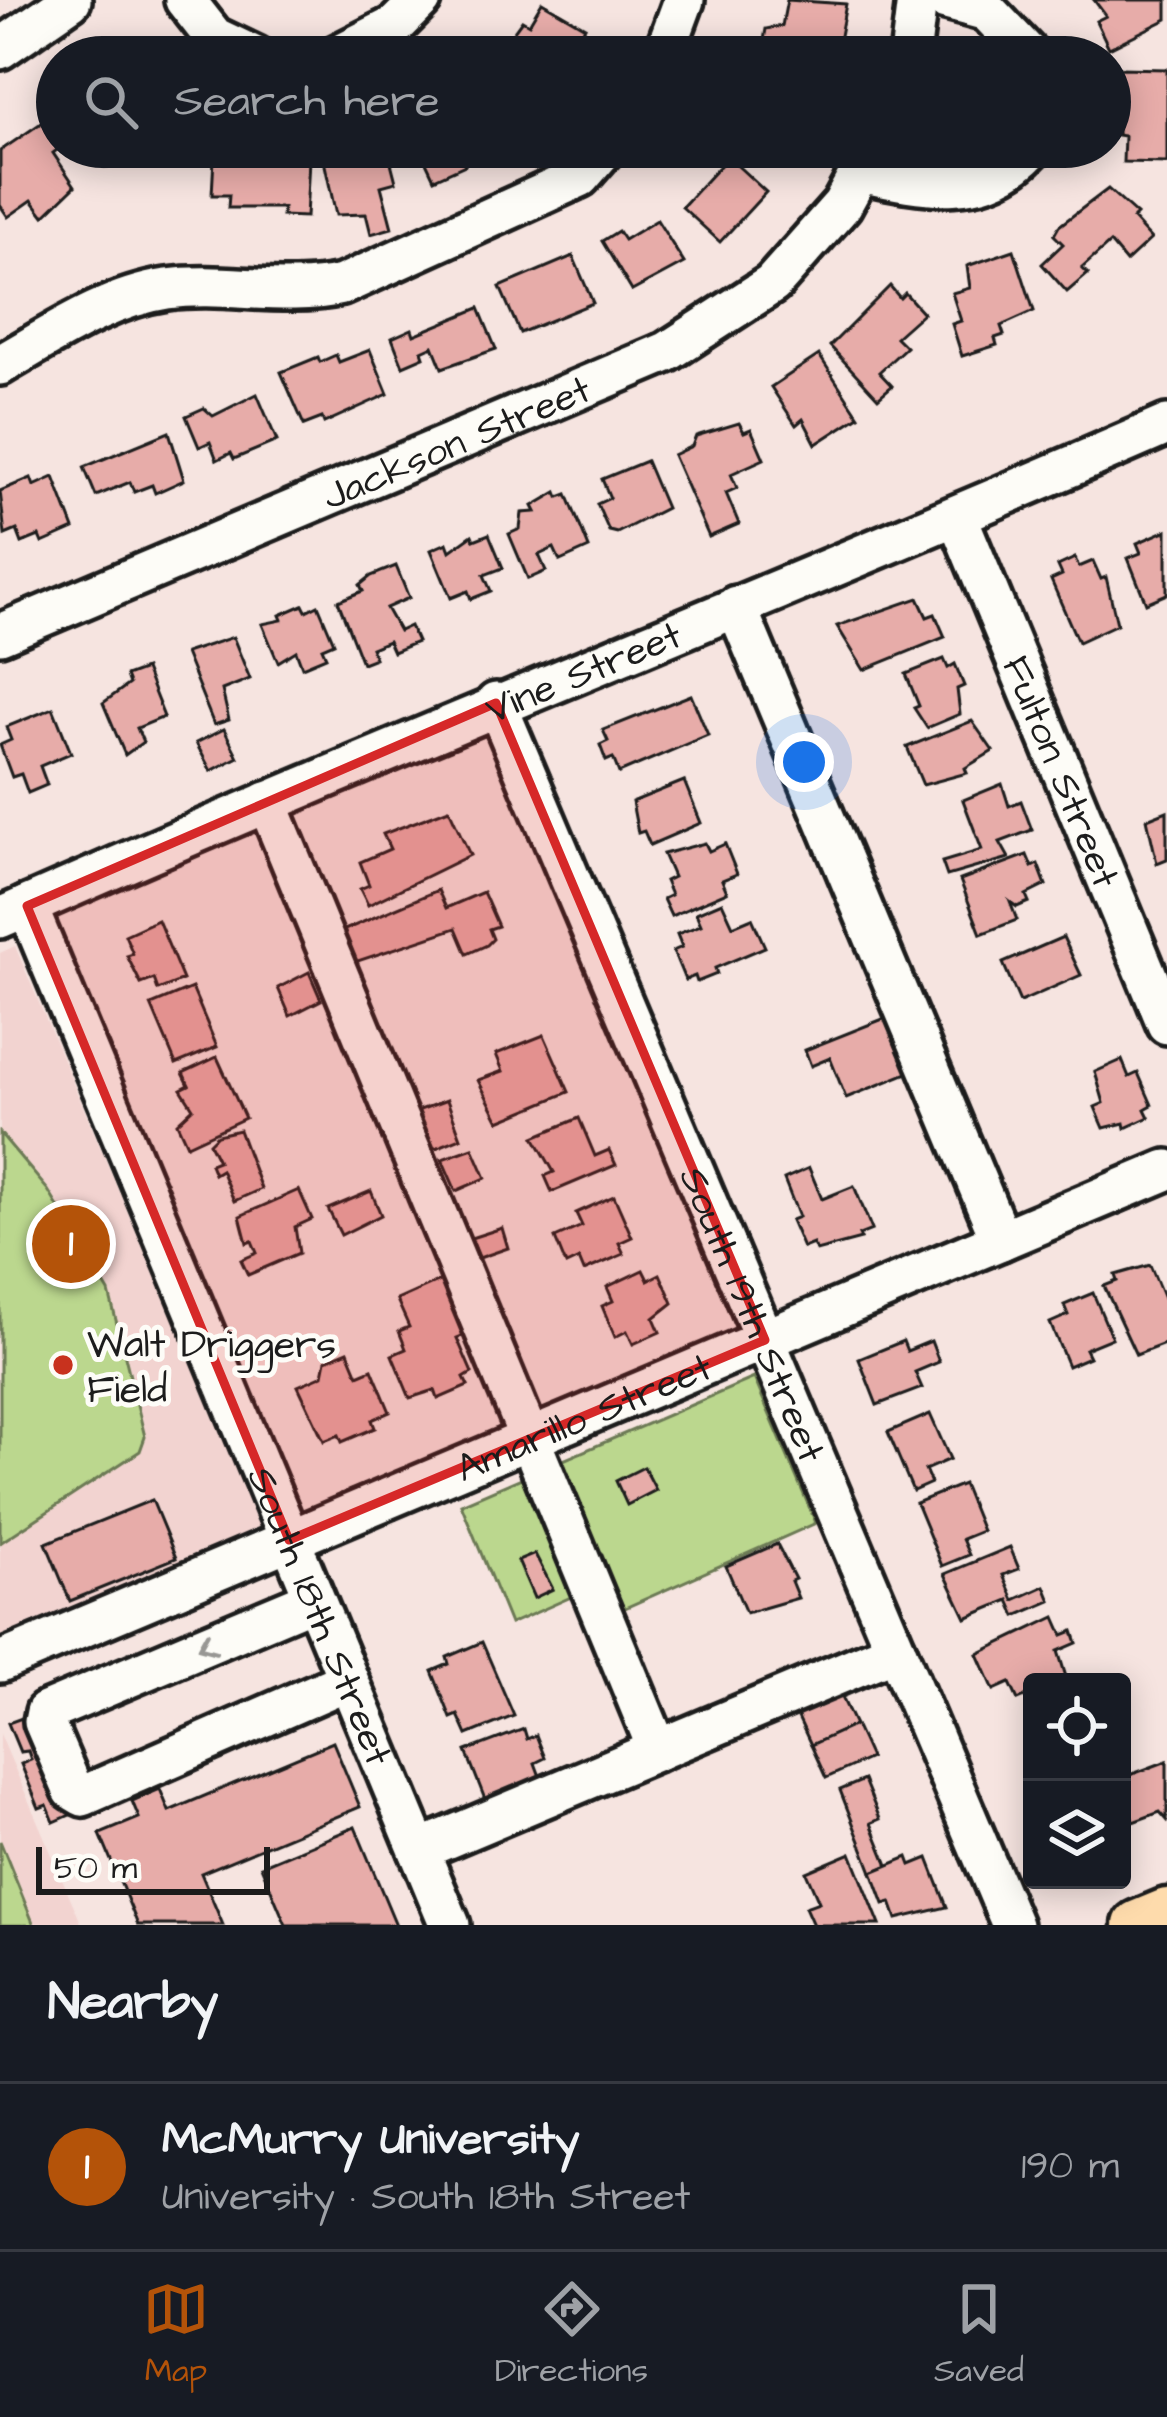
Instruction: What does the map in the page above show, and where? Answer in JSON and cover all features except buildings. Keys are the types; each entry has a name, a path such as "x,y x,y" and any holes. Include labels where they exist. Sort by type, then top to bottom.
{"main road":[{"path":"1138,1925 1167,1913"}],"street":[{"path":"0,49 71,0"},
{"path":"185,0 213,36"},
{"path":"375,36 394,26 422,0"},
{"path":"671,36 684,0"},
{"path":"913,36 917,0"},
{"path":"946,0 987,11 1011,36"},
{"path":"0,365 110,304 169,289 311,292 342,285 580,177 588,168"},
{"name":"Jackson Street","path":"0,634 667,352 772,284 842,205 863,168"},
{"name":"Jackson Street","path":"880,168 902,181 983,184 1014,168"},
{"name":"Vine Street","path":"13,912 496,703 957,516 1167,425"},
{"name":"Fulton Street","path":"957,516 1167,1024"},
{"path":"736,606 1001,1240"},
{"name":"South 19th Street","path":"496,703 1012,1925"},
{"path":"268,802 658,1750"},
{"name":"South 18th Street","path":"13,912 290,1540 450,1925"},
{"name":"Amarillo Street","path":"0,1662 1167,1170"},
{"path":"314,1599 46,1712 44,1722 73,1790 83,1796 348,1680"},
{"path":"419,1850 896,1650"}],"highlighted area":[{"path":"496,703 765,1340 289,1540 27,906"}],"shaded area":[{"path":"15,946 265,1536 0,1647 0,953"},
{"path":"0,1734 82,1925 0,1925"}],"green space":[{"name":"Walt Driggers Field","path":"0,1133 48,1190 109,1292 145,1437 140,1451 0,1543"},
{"path":"754,1378 816,1523 609,1615 596,1586 510,1624 461,1504"},
{"path":"0,1841 34,1925 0,1925"}],"place":[{"name":"McMurry University","path":"71,1244"},
{"name":"Walt Driggers Field","path":"63,1365"}]}
